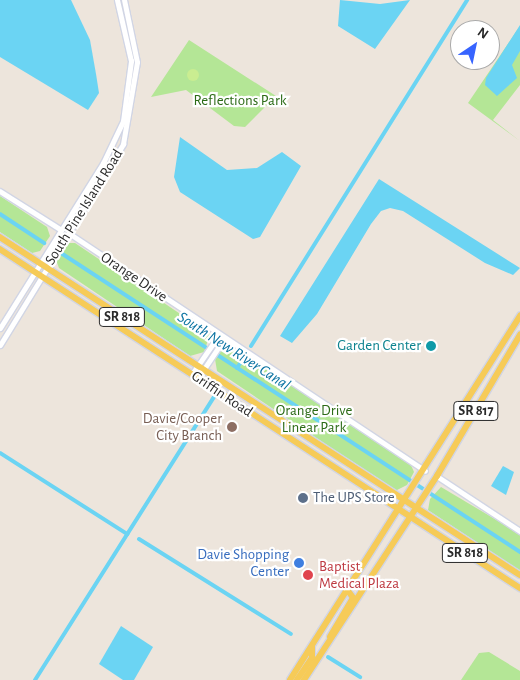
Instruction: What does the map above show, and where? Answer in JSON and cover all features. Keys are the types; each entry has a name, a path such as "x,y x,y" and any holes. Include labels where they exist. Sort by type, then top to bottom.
{"main road":[{"name":"South Pine Island Road","path":"0,328 112,144 122,121 131,61 117,0"},
{"name":"South Pine Island Road","path":"0,346 41,276 121,148 130,121 137,62 124,0"},
{"path":"112,144 121,148"},
{"name":"Griffin Road","path":"0,237 41,260 47,267 205,367 244,396 520,575"},
{"name":"Griffin Road","path":"0,249 520,588"},
{"name":"SR 817","path":"290,680 405,502 520,316"},
{"name":"SR 817","path":"304,680 431,486 520,335"},
{"path":"223,396 244,396"},
{"path":"328,644 353,598 348,591"},
{"path":"298,680 312,658 312,647"}],"street":[{"path":"0,191 60,229"},
{"name":"Orange Drive","path":"69,233 224,339 425,470"},
{"path":"192,374 219,335"},
{"path":"198,378 224,339"},
{"path":"436,476 520,531"}],"green space":[{"path":"520,26 520,85 493,120 520,141 468,103 490,70 500,70 500,56"},
{"name":"Reflections Park","path":"189,40 276,96 245,127 234,126 186,90 151,97"},
{"path":"191,69 195,69 199,75 195,81 191,81 187,77 187,73"},
{"path":"0,196 47,227 50,236 40,251 32,253 0,232"},
{"path":"67,243 75,243 210,334 204,352 190,356 59,268 56,260"},
{"name":"Orange Drive Linear Park","path":"232,346 410,463 414,472 407,485 395,491 217,371 215,359 222,347"},
{"path":"441,487 520,534 520,571 428,510 430,499"},
{"path":"489,652 520,671 520,680 461,680 479,653"}],"water":[{"path":"0,0 71,0 90,40 99,93 88,110 0,57"},
{"path":"340,0 380,4 410,0 375,49 338,26"},
{"path":"520,25 520,51 512,65 517,78 497,96 485,85 486,78 491,70 500,70 500,56"},
{"path":"180,137 227,170 257,168 282,152 301,166 260,237 253,239 180,192 174,177"},
{"path":"379,179 520,268 513,275 485,263 403,211 390,208 381,211 371,224 317,314 292,343 280,336"},
{"path":"503,466 514,472 506,495 491,486"},
{"path":"121,626 153,647 134,680 123,680 99,664"}],"waterway":[{"path":"251,346 467,0"},
{"name":"South New River Canal","path":"0,214 44,243"},
{"name":"South New River Canal","path":"61,253 520,552"},
{"name":"South New River Canal","path":"237,368 241,362"},
{"path":"35,680 214,397"},
{"path":"0,453 127,534"},
{"path":"139,539 291,634"},
{"path":"328,657 360,677"}],"place":[{"name":"Garden Center","path":"431,346"},
{"name":"Davie/Cooper City Branch","path":"232,427"},
{"name":"The UPS Store","path":"303,498"},
{"name":"Davie Shopping Center","path":"299,563"},
{"name":"Baptist Medical Plaza","path":"308,575"}]}
